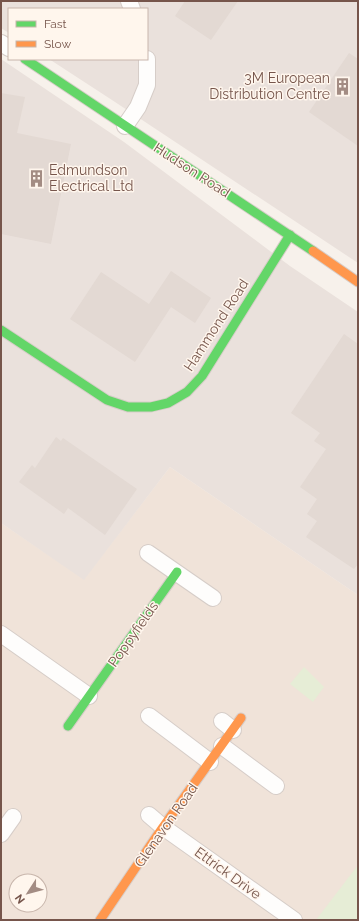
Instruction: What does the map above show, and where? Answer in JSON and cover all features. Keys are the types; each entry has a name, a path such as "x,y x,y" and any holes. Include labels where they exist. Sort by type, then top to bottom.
{"street":[{"name":"Hudson Road","path":"27,60 358,282"},
{"path":"125,126 138,107 147,85 147,60"},
{"name":"Hammond Road","path":"1,330 107,400 128,407 151,407 168,404 187,392 202,376 290,235"},
{"path":"148,554 177,572 213,598"},
{"name":"Poppyfields","path":"68,726 177,572"},
{"path":"1,634 89,696"},
{"path":"149,716 210,762"},
{"name":"Glenavon Road","path":"100,920 164,826 222,746 232,723"},
{"path":"222,746 276,786"},
{"name":"Ettrick Drive","path":"149,815 294,920"},
{"path":"1,834 13,817"}],"shaded area":[{"path":"1,1 358,1 358,263 51,60 148,60 148,8 8,8 8,32 1,28"},
{"path":"1,59 124,142 290,266 358,312 358,595 170,467 84,580 1,523"},
{"path":"170,467 358,595 358,920 1,920 1,523 84,579"}],"green space":[{"path":"304,667 324,687 313,702 290,684"},
{"path":"358,865 358,920 316,920"}],"building":[{"path":"185,1 238,1 211,40 175,16"},
{"name":"3M European Distribution Centre","path":"349,53 358,59 358,146 309,112"},
{"name":"Edmundson Electrical Ltd","path":"1,93 25,97 17,133 71,144 51,244 1,234"},
{"path":"171,271 211,298 195,323 171,307 135,362 70,319 101,272 149,304"},
{"path":"344,334 358,344 358,564 354,569 306,537 317,521 307,514 317,499 300,487 326,449 314,441 320,433 291,413"},
{"path":"56,437 61,441 63,438 137,489 105,535 68,508 64,514 19,482 32,465 35,468"}],"traffic: fast":[{"path":"26,60 313,251"},
{"path":"1,330 107,400 128,407 151,407 168,403 187,392 202,376 290,235"},
{"path":"68,726 177,572"}],"traffic: slow":[{"path":"313,251 358,282"},
{"path":"100,920 163,827 241,718"}],"place":[{"name":"3M European Distribution Centre","path":"343,86"},
{"name":"Edmundson Electrical Ltd","path":"36,178"}]}
